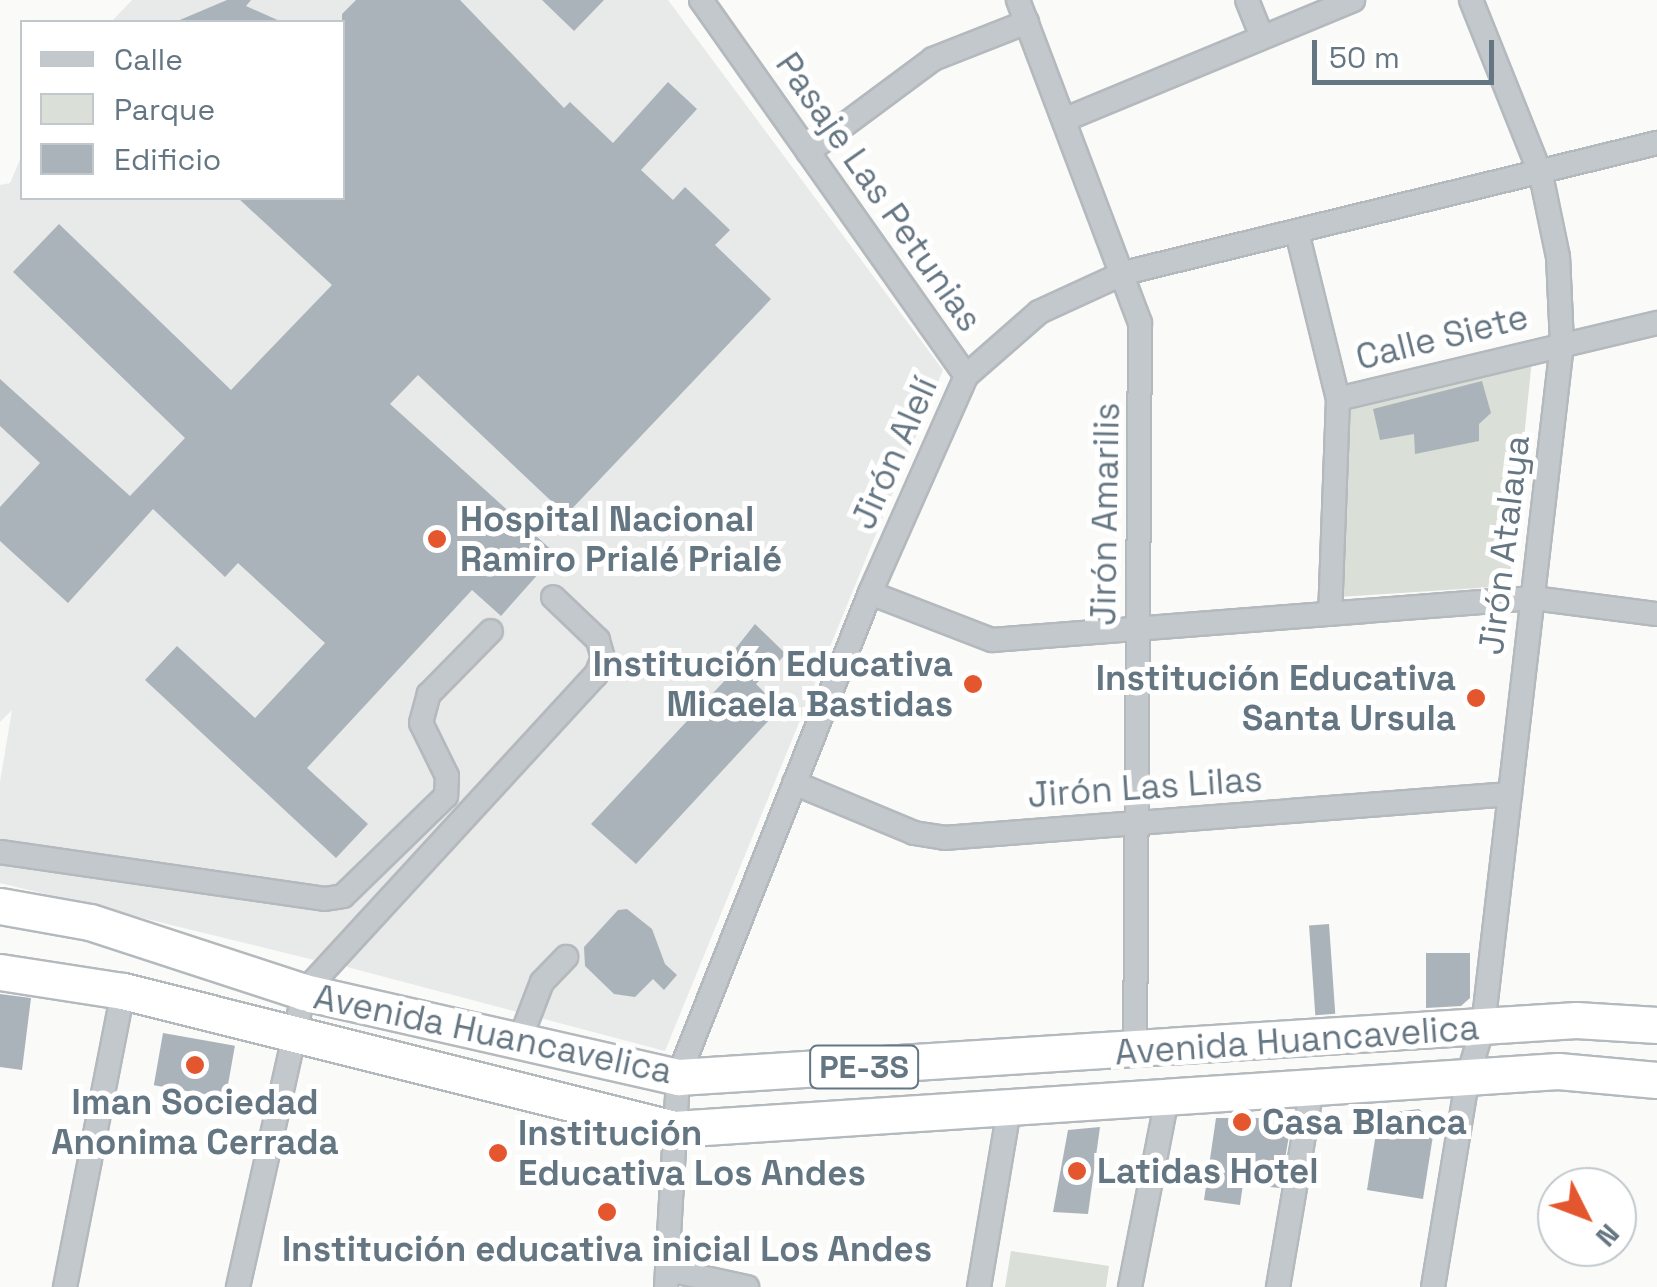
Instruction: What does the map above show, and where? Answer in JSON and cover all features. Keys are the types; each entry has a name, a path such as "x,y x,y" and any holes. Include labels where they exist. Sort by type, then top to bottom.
{"highway":[{"name":"Avenida Huancavelica","path":"0,906 90,922 304,992 678,1077 1136,1051 1576,1020 1657,1026"},
{"name":"Avenida Huancavelica","path":"0,972 123,991 674,1129 1558,1071 1657,1080"},
{"path":"476,1082 504,1038"}],"street":[{"name":"Pasaje Las Petunias","path":"700,0 966,376"},
{"path":"1247,0 1262,38"},
{"path":"1066,119 1353,0"},
{"name":"Jirón Atalaya","path":"1433,1287 1468,1076 1483,1027 1562,344 1558,257 1541,175 1471,0"},
{"path":"808,152 933,59 1023,11"},
{"name":"Jirón Amarilis","path":"1023,11 1140,323 1136,1051"},
{"name":"Jirón Alelí","path":"668,1279 678,1077 870,593 966,376 1040,312 1124,273 1657,144"},
{"path":"1297,232 1338,399 1330,614"},
{"name":"Calle Siete","path":"1338,399 1657,322"},
{"path":"870,593 992,640 1533,598 1657,614"},
{"path":"238,1287 291,1034 304,992 596,675 603,658 598,640 552,597"},
{"path":"0,852 325,899 343,896 446,796 447,776 422,723 429,694 491,631"},
{"name":"Jirón Las Lilas","path":"794,783 914,833 944,838 1510,794"},
{"path":"504,1038 542,982 566,957"},
{"path":"66,1287 123,991"},
{"path":"1278,1287 1312,1088"},
{"path":"1130,1287 1167,1098"},
{"path":"979,1287 1009,1110"},
{"path":"668,1279 747,1287"}],"shaded area":[{"name":"Hospital Nacional Ramiro Prialé Prialé","path":"132,0 668,0 943,370 665,1051 347,967 348,952 330,945 314,960 0,883 0,782 12,710 0,722 0,185 10,183 20,160 20,200 345,200 345,20 113,20"}],"green space":[{"path":"1532,359 1509,586 1338,597 1351,408"},
{"path":"1011,1251 1109,1266 1106,1287 1005,1287"}],"building":[{"path":"227,0 251,0 246,6 278,20 180,20"},
{"path":"356,0 460,0 564,108 570,102 613,143 668,82 697,109 641,170 673,200 685,187 730,230 715,245 771,299 566,515 418,375 390,404 556,554 501,616 472,590 307,768 368,824 336,858 145,680 177,646 255,718 325,643 238,563 225,577 153,509 68,603 0,541 0,507 40,463 0,426 0,379 130,496 185,438 13,272 59,224 231,390 332,285 240,200 345,200 342,14"},
{"path":"542,0 604,0 574,31"},
{"path":"1482,381 1491,413 1479,424 1479,441 1415,454 1414,434 1380,440 1373,409"},
{"path":"755,624 786,654 756,684 767,695 757,705 771,718 636,864 591,824 729,676 720,668"},
{"path":"627,909 652,929 665,964 677,975 664,990 653,979 635,997 614,994 585,966 584,947 618,910"},
{"path":"1329,924 1335,1014 1315,1015 1309,925"},
{"path":"1426,953 1470,953 1470,998 1461,1006 1426,1008"},
{"path":"0,994 31,998 22,1070 0,1067"},
{"name":"Iman Sociedad Anonima Cerrada","path":"163,1033 235,1046 226,1098 154,1085"},
{"path":"1419,1109 1435,1123 1423,1199 1367,1190 1379,1114"},
{"path":"1216,1118 1292,1118 1280,1188 1243,1184 1240,1205 1204,1200"},
{"name":"Latidas Hotel","path":"1100,1127 1088,1214 1053,1212 1068,1130"}],"place":[{"name":"Hospital Nacional Ramiro Prialé Prialé","path":"437,539"},
{"name":"Institución Educativa Micaela Bastidas","path":"973,684"},
{"name":"Institución Educativa Santa Ursula","path":"1476,698"},
{"name":"Iman Sociedad Anonima Cerrada","path":"195,1065"},
{"name":"Casa Blanca","path":"1242,1122"},
{"name":"Institución Educativa Los Andes","path":"498,1153"},
{"name":"Latidas Hotel","path":"1077,1171"},
{"name":"Institución educativa inicial Los Andes","path":"607,1212"}]}
